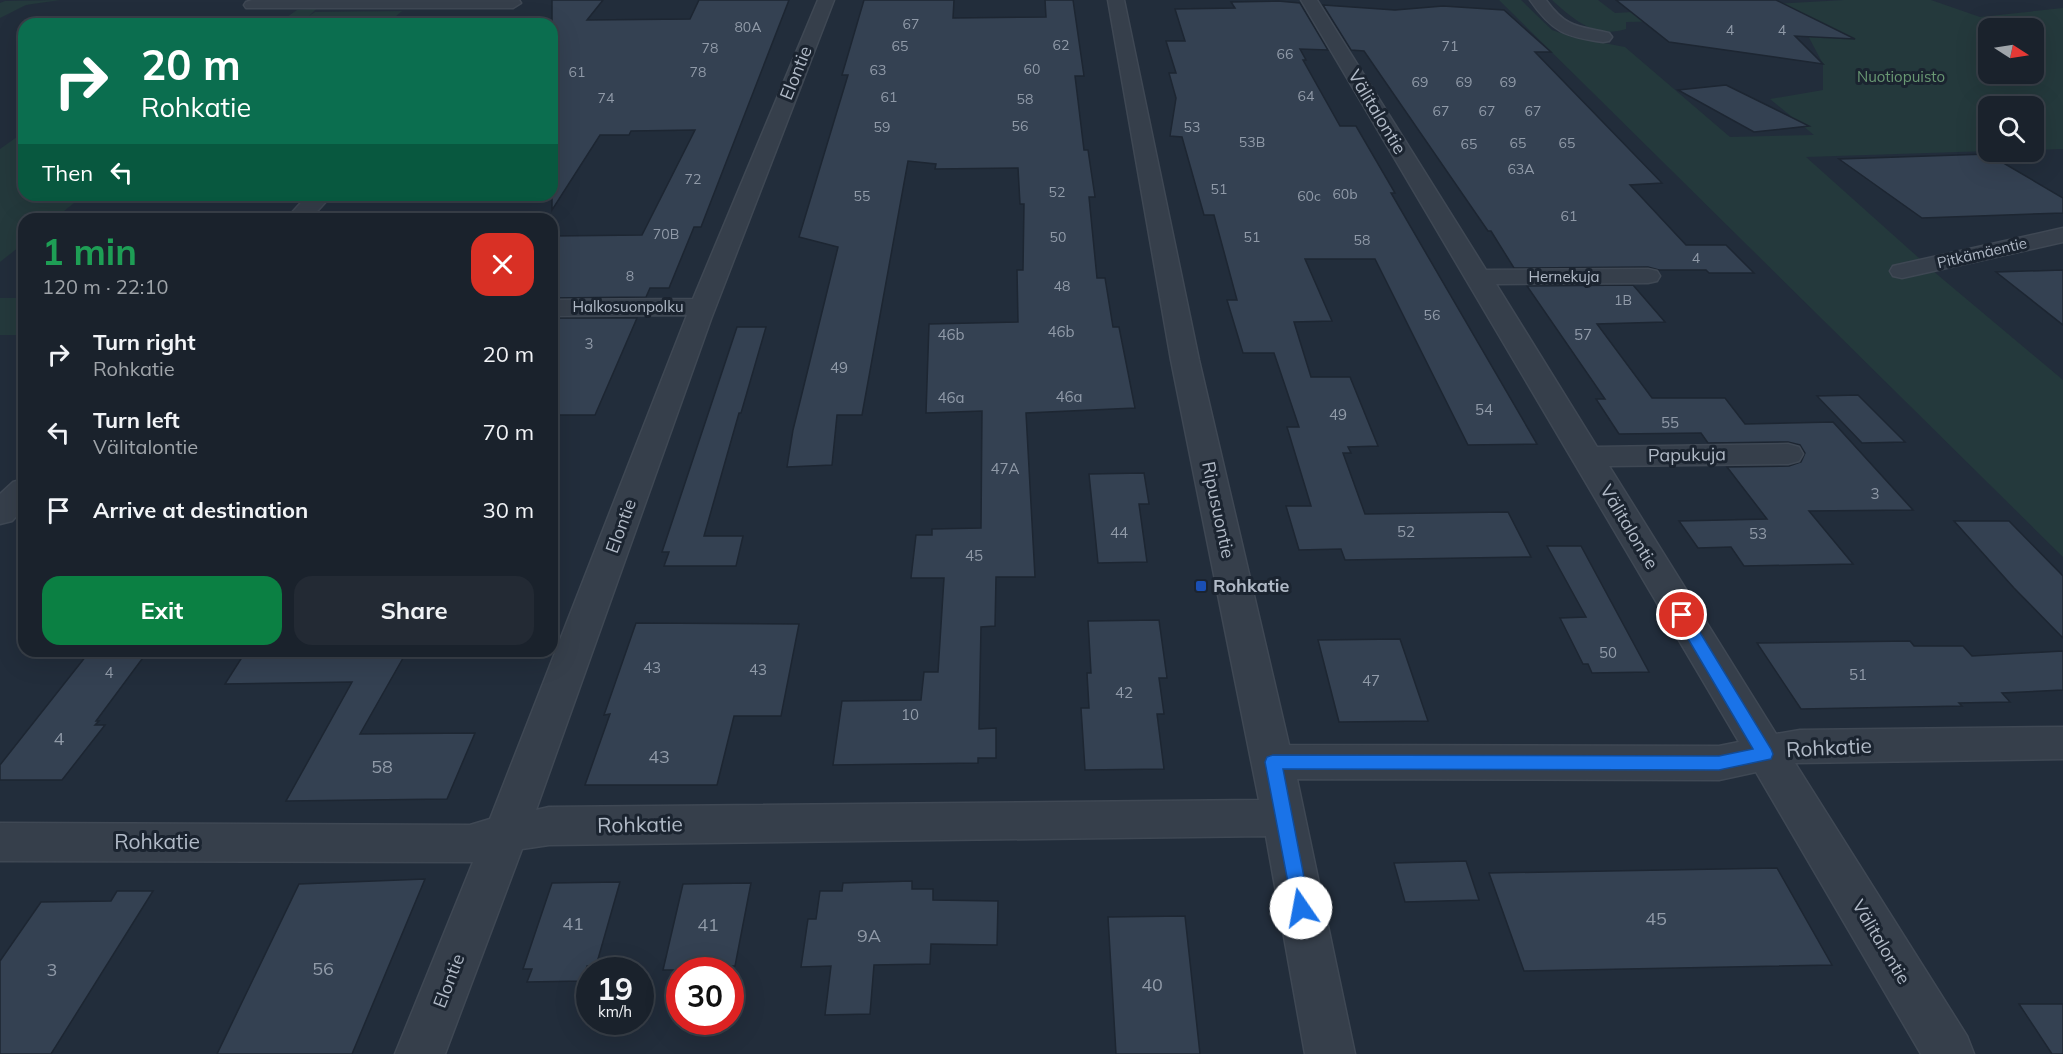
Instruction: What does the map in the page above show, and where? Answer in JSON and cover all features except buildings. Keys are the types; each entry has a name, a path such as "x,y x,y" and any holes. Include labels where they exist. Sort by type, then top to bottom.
{"street":[{"name":"Elontie","path":"420,1054 703,307 826,0"},
{"name":"Ripusuontie","path":"1116,0 1185,360 1273,762 1330,1054"},
{"name":"Välitalontie","path":"1309,0 1949,1054"},
{"path":"1538,0 1548,16 1563,28 1579,34 1603,38"},
{"path":"252,5 514,1"},
{"path":"497,18 514,1"},
{"path":"303,213 315,201"},
{"name":"Pitkämäentie","path":"1902,271 2063,235"},
{"name":"Hernekuja","path":"1479,277 1648,276"},
{"name":"Halkosuonpolku","path":"558,308 703,307"},
{"name":"Papukuja","path":"1587,457 1788,454"},
{"path":"0,513 18,495"},
{"name":"Rohkatie","path":"1273,762 1719,763 1800,747 2063,743"},
{"name":"Rohkatie","path":"0,842 470,844 505,833 549,826 1283,818"}],"green space":[{"path":"60,0 26,5 0,18 0,3 5,1"},
{"name":"Nuotiopuisto","path":"1499,0 1521,0 1552,30 1572,37 1625,47 1730,137 1814,135 1770,99 1823,90 1823,64 1805,30 1672,21 1626,22 1626,29 1604,31 1576,20 1552,0 1598,0 1615,13 1844,0 1931,0 1980,17 2063,8 2063,149 2044,150 2044,96 1978,96 1978,151 1806,157 1939,276 2063,380 2063,557"},
{"path":"316,9 309,16 315,12 402,11 394,18 286,18 297,10"},
{"path":"18,136 18,201 76,201 62,213 18,213 18,248 0,262 0,149"},
{"path":"0,298 18,298 18,335 0,335"}],"place":[{"name":"Rohkatie","path":"1201,586"}],"route":[{"path":"1301,908 1273,762 1719,763 1765,754 1682,615"}]}
